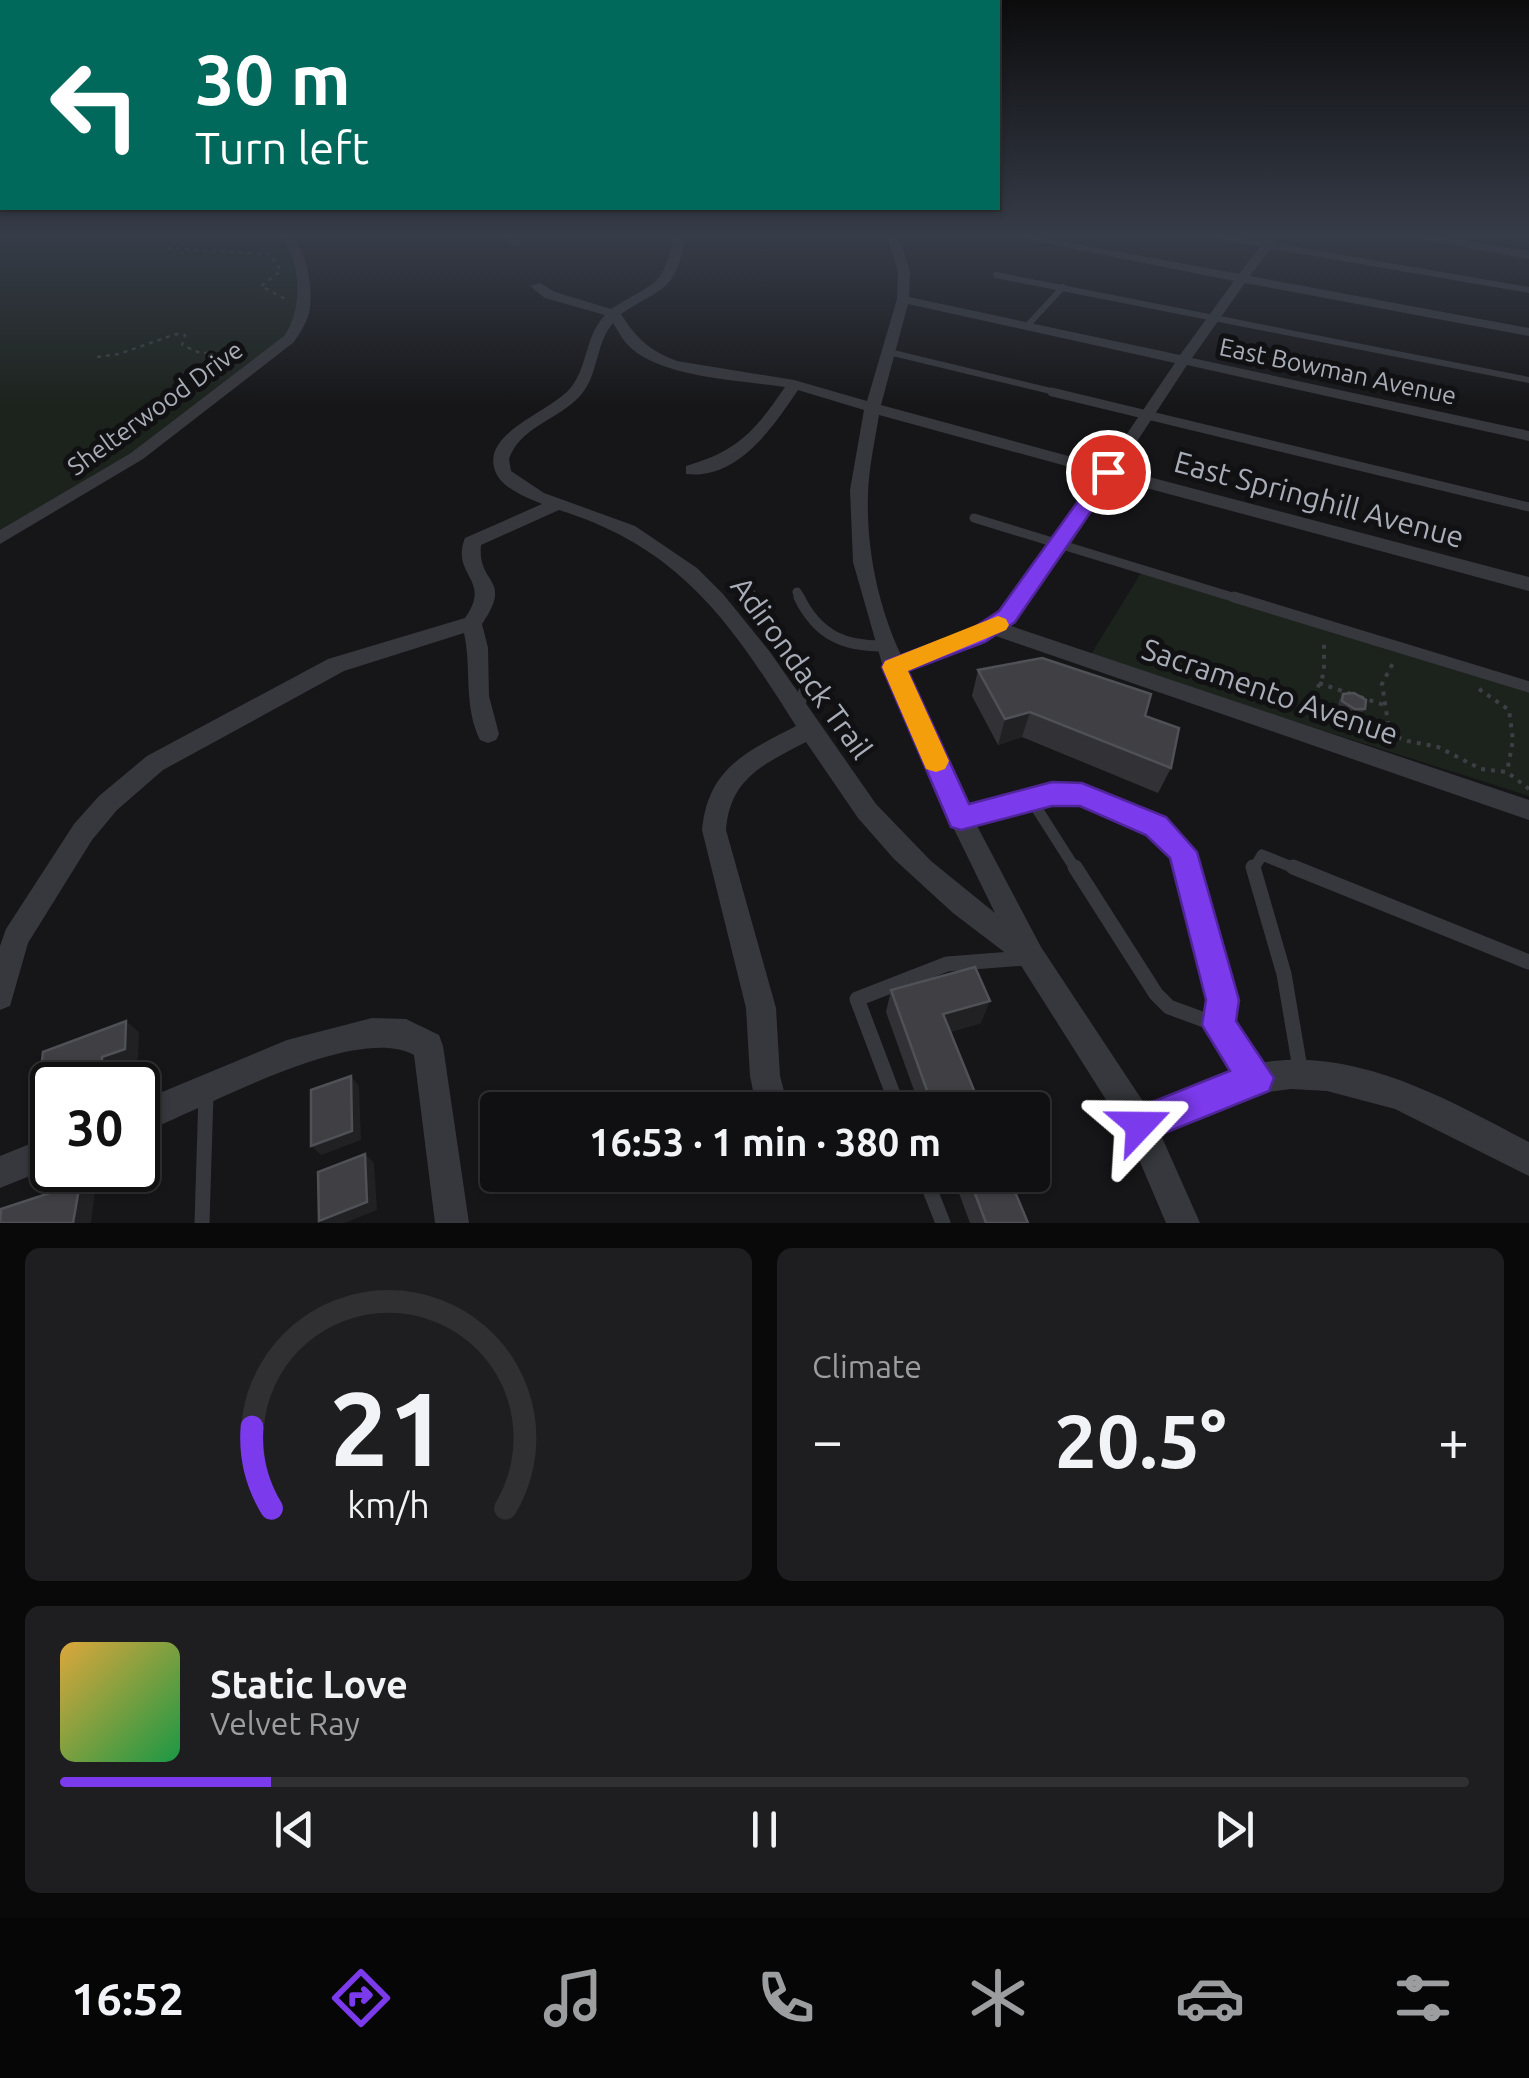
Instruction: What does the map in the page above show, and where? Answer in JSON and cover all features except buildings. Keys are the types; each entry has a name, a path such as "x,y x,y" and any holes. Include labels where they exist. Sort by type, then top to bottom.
{"street":[{"name":"Shelterwood Drive","path":"0,538 136,456 290,339 302,323 306,305 303,293"},
{"path":"548,293 614,314"},
{"name":"Adirondack Trail","path":"653,293 614,314 598,334 576,392 518,433 500,456 499,464 510,480 557,504 610,521 668,555 690,573 751,642 865,808 889,836 934,882 1031,957"},
{"path":"903,293 872,408 859,490 862,562 890,657 961,818 1031,957 1140,1125 1183,1223"},
{"path":"890,657 993,628 1007,616 1061,544 1232,293"},
{"path":"1319,293 1529,332"},
{"name":"East Bowman Avenue","path":"903,299 1529,436"},
{"name":"East Springhill Avenue","path":"614,314 632,342 664,362 710,374 794,384 1529,584"},
{"path":"692,470 732,457 752,444 794,384"},
{"path":"0,996 8,934 108,803 155,763 336,665 472,623 486,602 486,590 470,559 472,542 557,504"},
{"path":"472,623 478,648 478,696 488,734"},
{"name":"Sacramento Avenue","path":"993,628 1529,810"},
{"path":"769,1092 761,1008 714,830 713,811 717,796 740,770 805,718"},
{"path":"160,1108 298,1050 349,1035 404,1031 419,1035 428,1046 452,1223"},
{"path":"1140,1125 1256,1078 1301,1075 1360,1082 1384,1090 1452,1119 1529,1160"},
{"path":"0,1172 30,1160"}],"lane":[{"path":"1026,326 1059,293"},
{"path":"1091,293 1529,380"},
{"path":"889,352 1529,506"},
{"path":"974,518 1328,630 1529,687"},
{"path":"748,587 781,652 806,688 805,718"},
{"path":"797,592 808,618 822,632 890,657"},
{"path":"961,818 1052,794 1082,794 1156,826 1176,841 1220,987 1218,1025"},
{"path":"1032,801 1156,994 1168,1006 1218,1025 1256,1078"},
{"path":"1301,1075 1284,974 1252,868 1262,854 1529,962"},
{"path":"893,1092 856,999 947,964 1031,957"},
{"path":"202,1223 206,1088"},
{"path":"931,1192 943,1223"}],"path":[{"path":"272,293 292,306"},
{"path":"97,357 176,334 185,335 182,345 191,351 254,351"},
{"path":"1328,630 1333,638"},
{"path":"1328,630 1324,673 1307,706 1438,747 1481,769 1507,772 1529,789"},
{"path":"1385,654 1399,658 1382,679 1390,735"},
{"path":"1319,683 1384,705"},
{"path":"1477,687 1509,710 1512,740 1507,772"}],"shaded area":[{"path":"0,293 299,293 302,323 206,406 0,538"},
{"path":"1141,573 1529,692 1529,796 1090,656"}],"slow traffic":[{"path":"936,761 894,667 998,625"}],"route":[{"path":"1108,472 1007,616 977,636 947,644 894,667 961,818 1052,794 1082,794 1156,826 1176,841 1182,852 1222,1000 1218,1025 1256,1078 1140,1125"}]}
